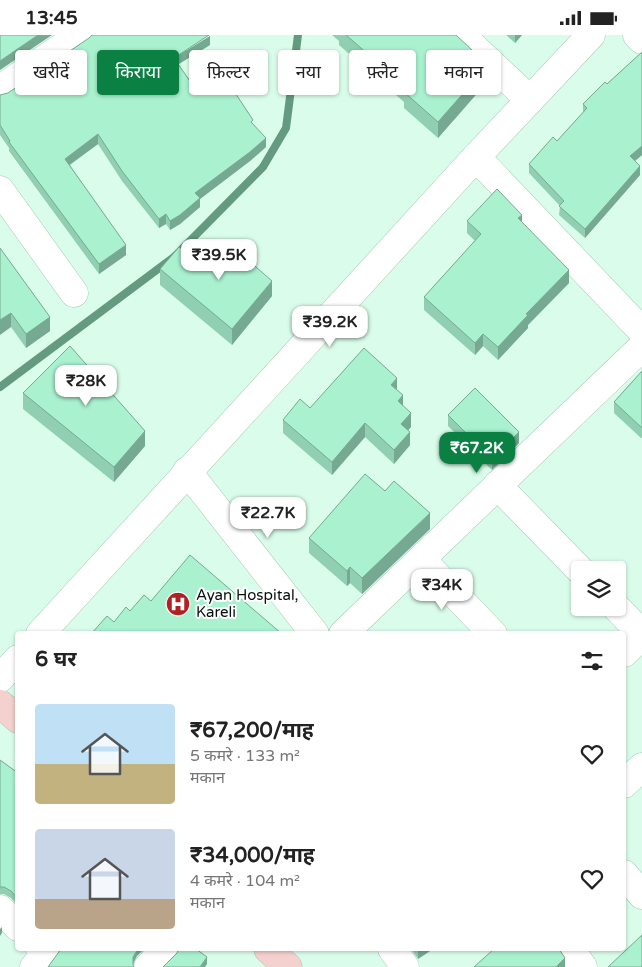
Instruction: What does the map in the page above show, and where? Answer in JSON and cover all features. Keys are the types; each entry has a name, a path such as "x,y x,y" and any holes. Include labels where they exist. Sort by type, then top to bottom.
{"main road":[{"path":"0,704 15,716"},
{"path":"270,951 288,967"}],"street":[{"path":"0,89 80,35"},
{"path":"461,35 530,100"},
{"path":"43,631 187,471 591,35"},
{"path":"637,35 642,40"},
{"path":"476,157 642,331"},
{"path":"0,190 74,293"},
{"path":"346,631 642,347"},
{"path":"187,471 313,631"},
{"path":"497,485 571,561"},
{"path":"420,559 490,631"},
{"path":"624,616 642,635 626,651"},
{"path":"0,678 15,662"},
{"path":"626,782 642,767"},
{"path":"626,876 642,895"},
{"path":"0,909 15,924"},
{"path":"34,967 45,954 42,951"},
{"path":"148,967 163,951"},
{"path":"393,951 405,967"},
{"path":"571,951 583,967"}],"building":[{"path":"0,35 38,35 15,50 0,61"},
{"path":"92,35 209,35 179,55 179,50 97,50 97,95 179,95 179,65 189,80 189,95 237,95 253,120 251,122 266,138 195,193 200,198 170,221 166,214 159,219 122,171 98,134 65,159 126,245 99,264 9,142 0,125 0,95 15,88 15,95 87,95 87,50 71,50"},
{"path":"346,35 456,35 472,50 426,50 426,95 462,95 438,122 407,95 416,95 416,50 363,50"},
{"path":"642,52 642,146 630,156 640,166 585,229 559,206 564,201 529,164 553,137 557,141 587,108 583,104 605,82 607,84"},
{"path":"497,189 522,215 518,218 569,270 526,314 528,315 498,347 483,334 475,343 424,297 481,234 467,221"},
{"path":"224,239 272,281 232,329 160,269 179,247 200,264"},
{"path":"0,248 50,317 26,334 11,313 0,320"},
{"path":"70,346 145,431 114,467 23,393"},
{"path":"364,348 397,378 391,385 403,395 398,401 411,413 401,424 410,432 394,450 365,423 332,462 283,420 300,399 310,408"},
{"path":"642,371 642,427 641,427 614,402"},
{"path":"475,388 519,432 492,459 448,415"},
{"path":"365,474 385,491 394,481 430,513 362,578 350,567 347,571 309,538"},
{"path":"190,555 279,631 94,631 107,616 114,622 126,607 130,611 144,595 151,601"},
{"path":"0,760 15,771 15,896 4,887 0,887"},
{"path":"642,935 642,967 608,967 626,951"},
{"path":"60,951 137,951 133,957 134,967 48,967"},
{"path":"178,951 199,951 207,957 200,967 163,967"},
{"path":"492,951 560,951 565,958 556,967 474,967"}],"waterway":[{"path":"0,387 174,257 263,167 286,128 298,35"}],"place":[{"name":"Ayan Hospital, Kareli","path":"178,604"}]}
